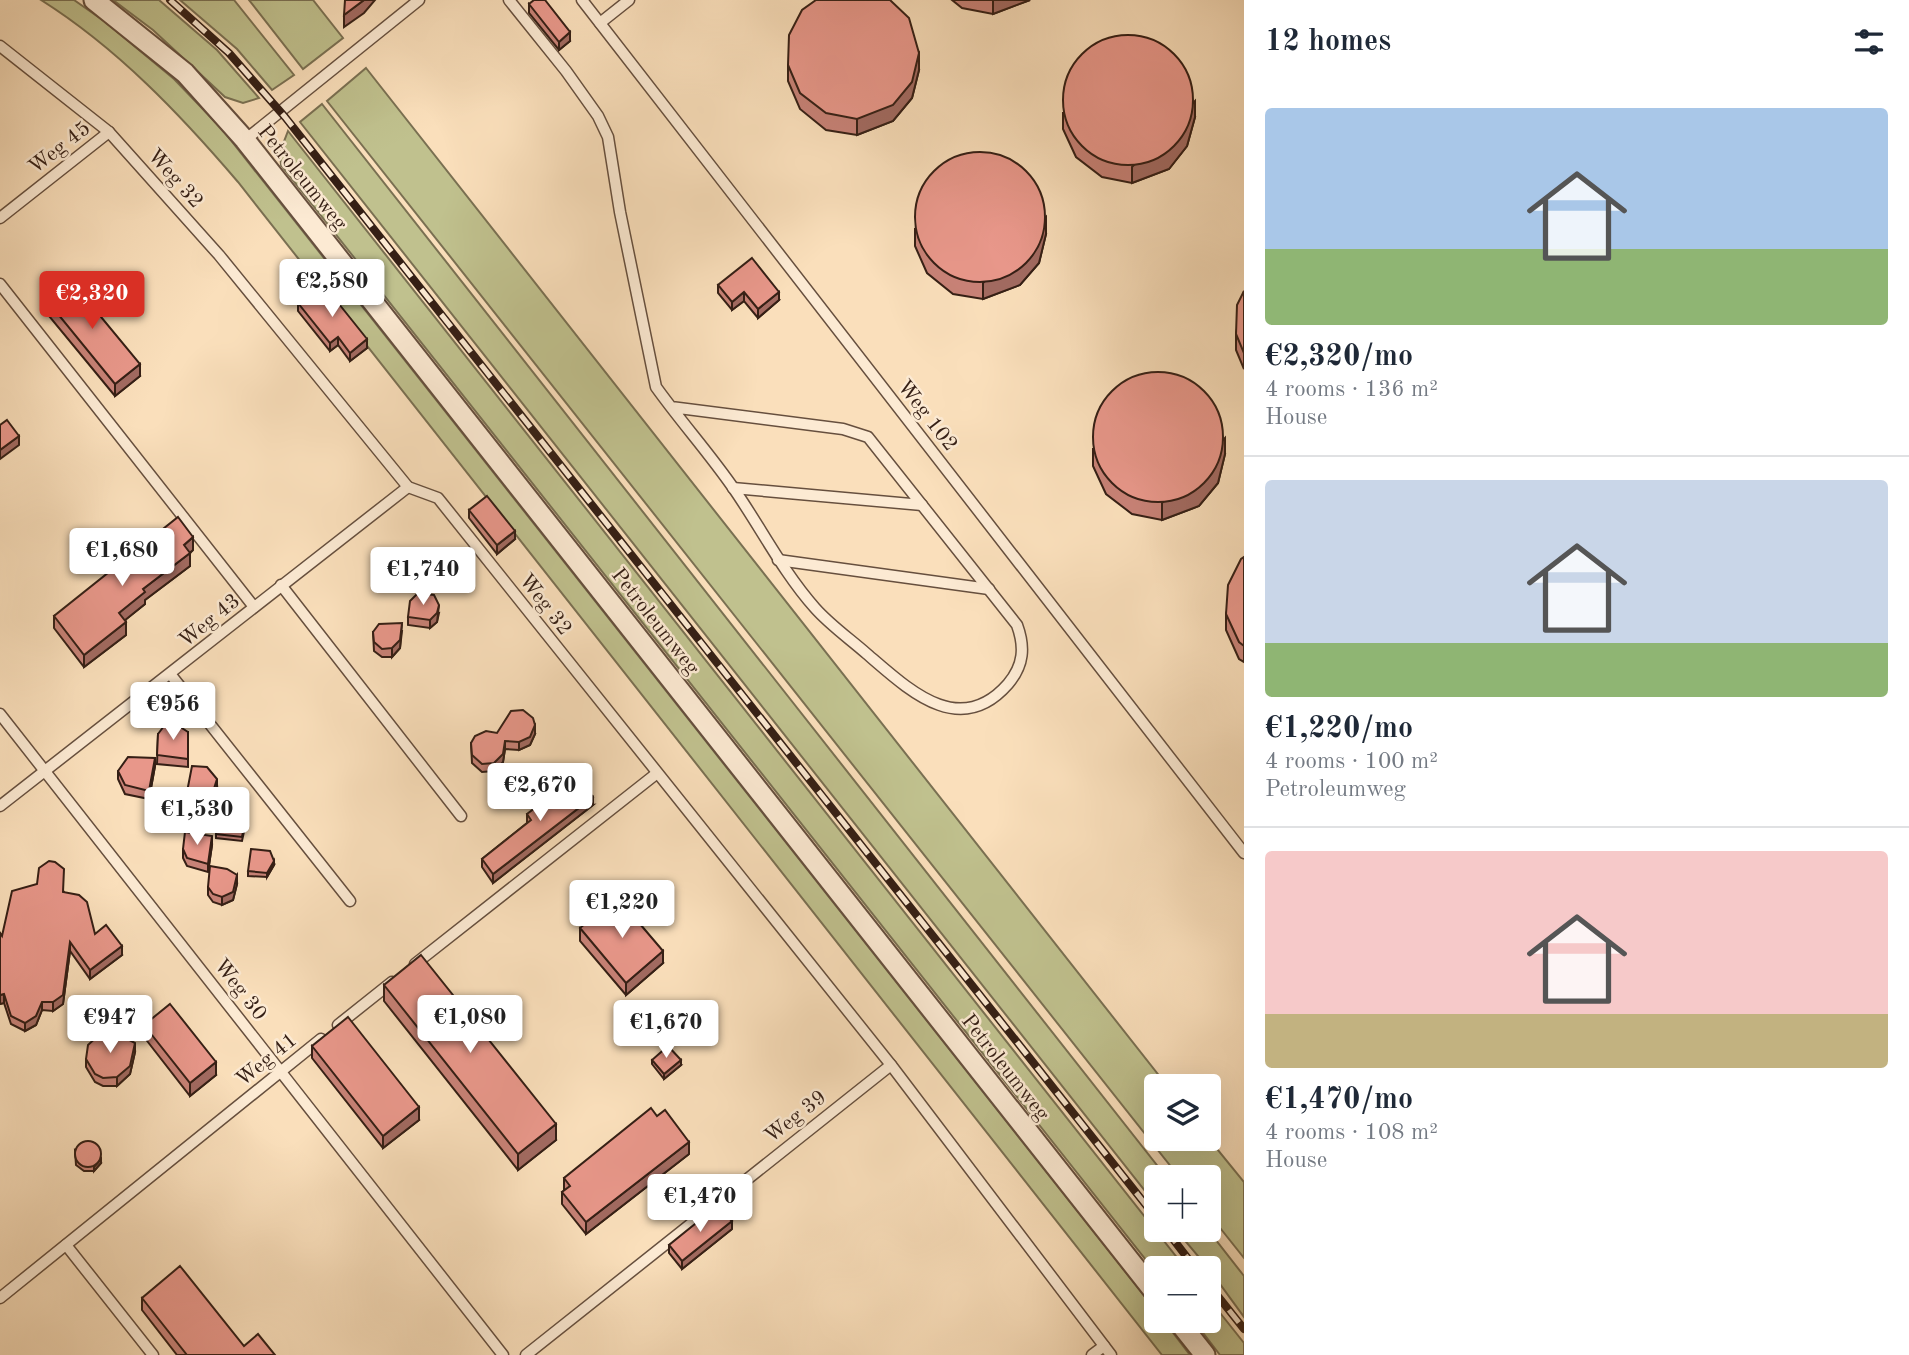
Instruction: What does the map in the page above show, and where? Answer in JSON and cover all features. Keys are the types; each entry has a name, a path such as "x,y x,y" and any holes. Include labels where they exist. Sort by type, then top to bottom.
{"street":[{"name":"Petroleumweg","path":"94,0 185,73 245,140 1144,1279"},
{"path":"1188,1333 1205,1355"}],"lane":[{"path":"245,140 419,0"},
{"path":"509,0 566,71 598,116 608,137 650,367 656,387 671,407 733,488 778,560 816,609 921,698 950,707 975,706 1000,692 1014,676 1023,656 1023,641 1017,625 876,446 858,433 671,407"},
{"name":"Weg 102","path":"582,0 1244,853"},
{"path":"600,23 629,0"},
{"name":"Weg 32","path":"0,46 109,132 219,255 408,487 438,498 891,1065 1111,1355"},
{"name":"Weg 45","path":"0,218 109,132"},
{"path":"0,284 254,607"},
{"name":"Weg 43","path":"0,806 171,675 408,487"},
{"path":"733,488 922,505"},
{"path":"778,560 989,589"},
{"path":"281,586 461,816"},
{"path":"171,675 350,901"},
{"name":"Weg 30","path":"0,714 503,1355"},
{"path":"409,969 656,774"},
{"name":"Weg 41","path":"0,1298 398,978"},
{"name":"Weg 39","path":"526,1355 891,1065"},
{"path":"65,1245 153,1355"},
{"path":"1092,1355 1104,1346"}],"green space":[{"path":"41,0 74,0 104,21 174,79 222,129 1144,1296 1144,1332 238,182 170,107 96,39"},
{"path":"113,0 159,0 217,50 259,98 243,103 225,97 153,30"},
{"path":"180,0 234,0 294,75 272,90 237,49"},
{"path":"249,0 313,0 343,38 303,69"},
{"path":"366,68 1158,1074 1144,1074 1144,1133 327,101"},
{"path":"322,104 1157,1165 1144,1165 1144,1190 300,122"},
{"path":"288,131 1144,1216 1144,1242 1165,1242 1176,1256 1144,1258 281,165 280,152"},
{"path":"1159,1151 1219,1151 1244,1182 1244,1258 1221,1229 1221,1165 1170,1165"},
{"path":"1186,1242 1217,1242 1244,1276 1244,1317 1221,1285 1221,1256 1198,1256"},
{"path":"1221,1314 1244,1343 1244,1355 1220,1355 1203,1333 1221,1333"},
{"path":"1145,1333 1173,1333 1190,1355 1162,1355"}],"building":[{"path":"345,0 364,0 344,15"},
{"path":"534,0 545,0 570,32 559,42 529,4"},
{"path":"816,0 890,0 909,18 919,53 912,82 893,105 857,119 826,113 800,93 788,65 789,35 802,10"},
{"path":"1128,35 1153,40 1174,54 1188,75 1193,100 1188,125 1174,146 1153,160 1128,165 1103,160 1082,146 1068,125 1063,100 1068,75 1082,54 1103,40"},
{"path":"980,152 1005,157 1026,171 1040,192 1045,217 1040,242 1026,263 1005,277 980,282 955,277 934,263 920,242 915,217 920,192 934,171 955,157"},
{"path":"752,258 779,292 758,309 744,292 732,302 718,285"},
{"path":"68,277 140,364 115,384 44,297"},
{"path":"323,284 367,339 350,353 338,337 330,343 298,303"},
{"path":"1244,291 1244,353 1236,334 1237,305"},
{"path":"1158,372 1183,377 1204,391 1218,412 1223,437 1218,462 1204,483 1183,497 1158,502 1133,497 1112,483 1098,462 1093,437 1098,412 1112,391 1133,377"},
{"path":"7,420 19,436 0,450 0,425"},
{"path":"487,496 515,531 497,545 469,510"},
{"path":"178,517 193,537 184,545 190,553 143,589 145,592 119,613 126,622 84,655 54,616"},
{"path":"1244,557 1244,646 1239,642 1226,614 1228,585"},
{"path":"418,593 434,595 439,605 437,613 430,620 408,617 410,601"},
{"path":"402,623 400,640 392,648 382,649 374,642 373,632 379,624"},
{"path":"523,710 533,718 535,725 530,737 519,742 505,741 503,754 494,763 482,764 472,755 471,743 475,736 486,731 497,733 511,711"},
{"path":"174,723 188,732 188,759 157,755 158,734 164,726"},
{"path":"128,757 155,758 149,791 125,785 118,771"},
{"path":"192,766 207,767 217,779 212,795 187,792"},
{"path":"577,776 593,797 493,874 482,859 531,820 527,814"},
{"path":"153,799 181,803 176,828 162,828 153,821"},
{"path":"220,807 236,811 245,822 242,837 216,834"},
{"path":"185,832 212,836 208,864 187,858 183,849"},
{"path":"251,849 270,851 274,861 267,873 248,871"},
{"path":"49,861 64,869 63,892 79,895 87,902 95,934 106,925 122,946 90,970 70,942 63,995 53,1002 42,1002 36,1016 25,1023 11,1016 4,994 0,995 0,933 2,936 12,891 37,884 39,868"},
{"path":"210,866 227,869 237,875 233,892 222,897 213,894 208,887"},
{"path":"617,897 663,951 626,983 580,928"},
{"path":"421,955 556,1124 518,1154 384,985"},
{"path":"170,1004 216,1062 190,1083 144,1025"},
{"path":"348,1017 419,1107 383,1136 312,1046"},
{"path":"115,1032 135,1043 130,1066 117,1077 103,1078 95,1074 86,1059 88,1045 101,1033"},
{"path":"668,1046 681,1060 664,1074 652,1060"},
{"path":"651,1108 657,1116 665,1110 689,1142 586,1222 562,1192 570,1186 564,1178"},
{"path":"88,1141 97,1145 101,1154 97,1163 88,1167 79,1163 75,1154 79,1145"},
{"path":"716,1207 732,1221 682,1261 669,1245"},
{"path":"180,1266 244,1346 258,1334 275,1355 187,1355 142,1298"}],"railway":[{"path":"170,0 229,53 285,117 1144,1203"},
{"path":"1175,1242 1186,1256"},
{"path":"1221,1300 1244,1329"}]}
